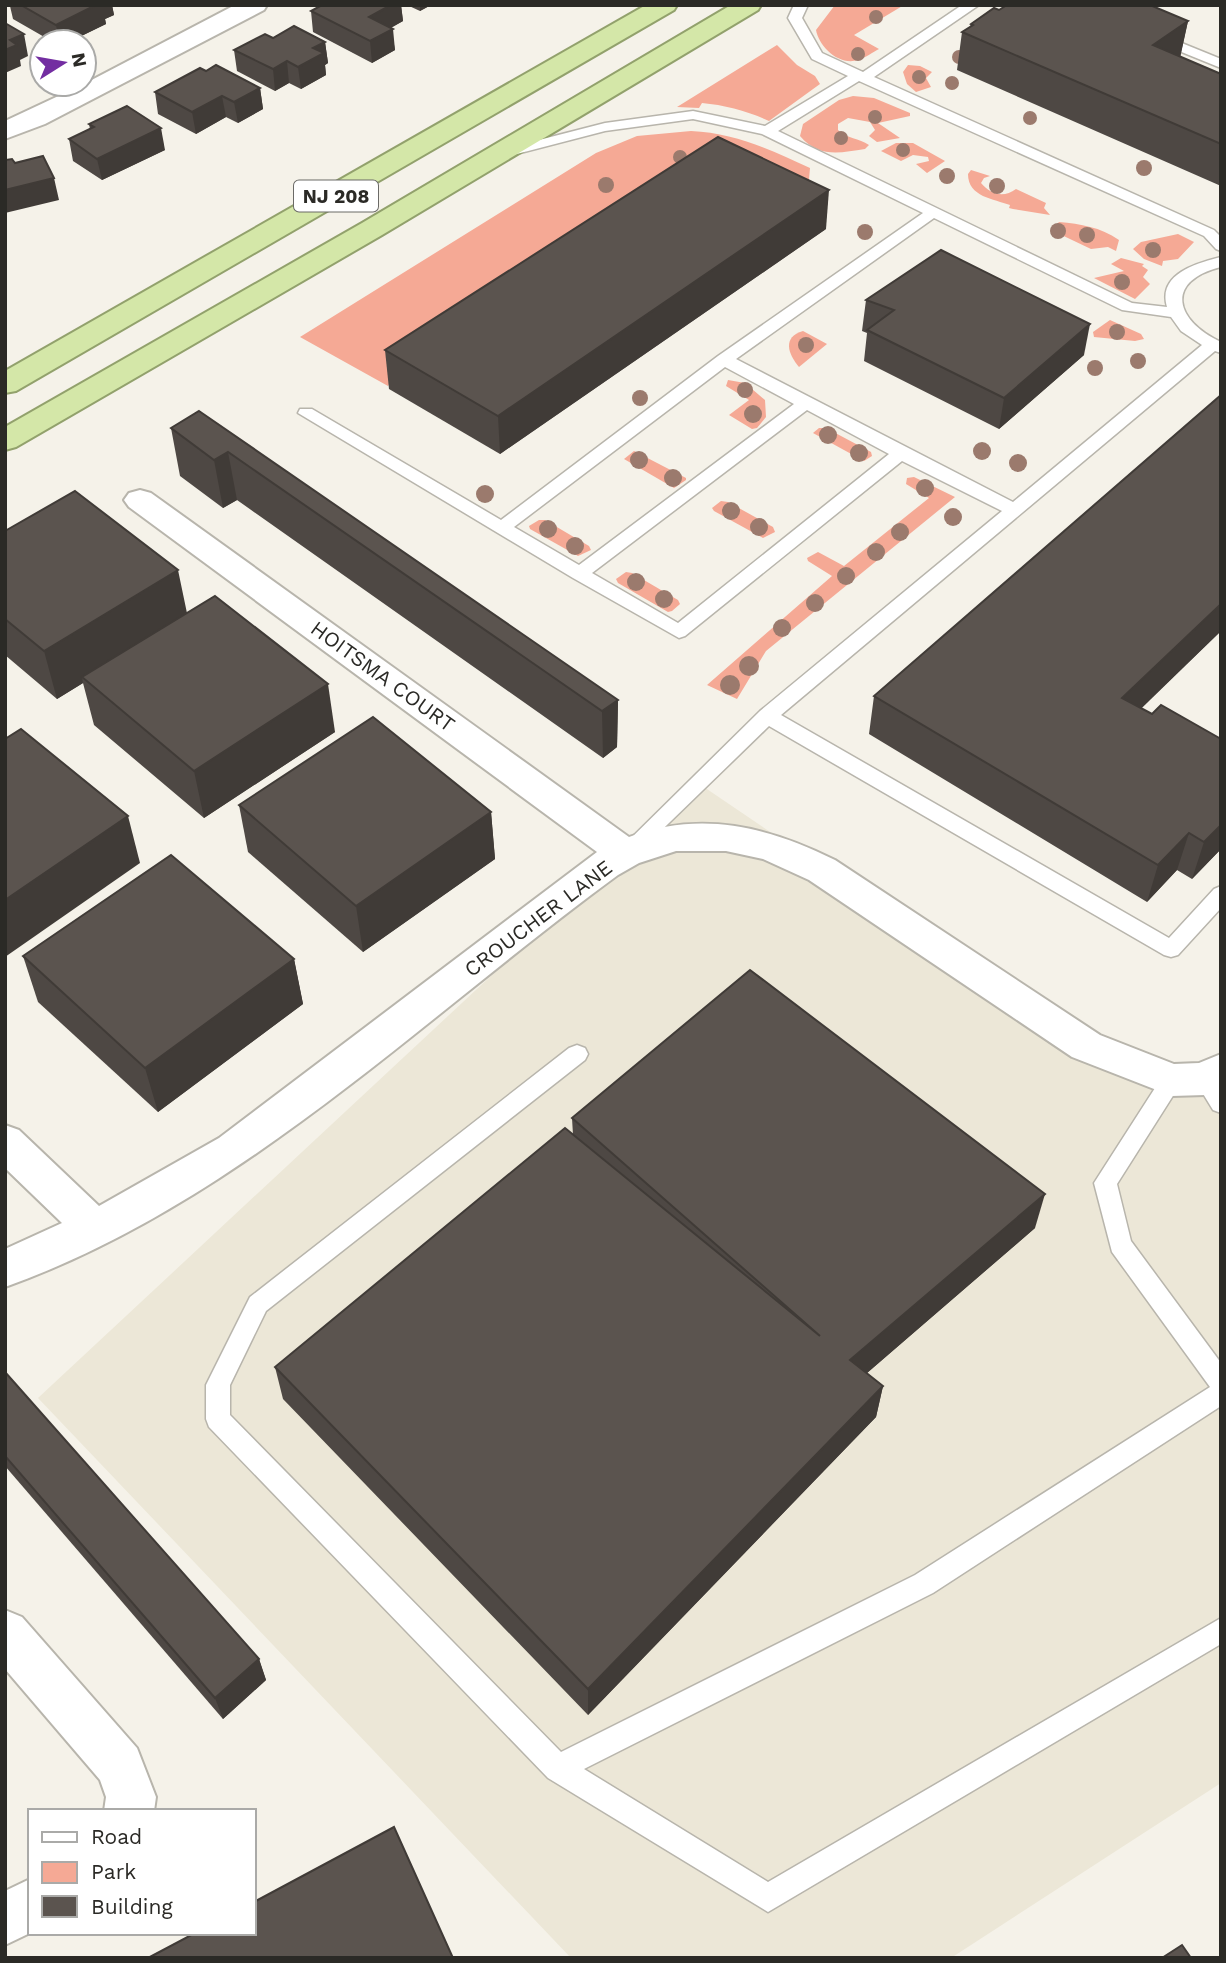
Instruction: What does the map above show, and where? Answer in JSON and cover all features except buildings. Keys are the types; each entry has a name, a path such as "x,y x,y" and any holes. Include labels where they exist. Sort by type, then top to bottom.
{"highway":[{"name":"NJ 208","path":"5,384 665,5"},
{"name":"NJ 208","path":"5,440 496,156 749,5"}],"street":[{"path":"5,131 256,5"},
{"name":"HOITSMA COURT","path":"141,500 625,853"},
{"name":"CROUCHER LANE","path":"5,1269 94,1229 172,1189 233,1150 586,880 625,853 668,840 709,836 742,838 786,851 822,870 1086,1046 1205,1083"},
{"path":"5,1142 94,1229"},
{"path":"5,1633 120,1765 131,1797 129,1809"},
{"path":"5,1919 28,1906"}],"lane":[{"path":"801,5 795,18 817,56 989,136 1209,233 1221,246"},
{"path":"767,131 862,76 972,5"},
{"path":"1144,32 1221,65"},
{"path":"496,156 605,127 693,115 767,131 1128,306 1175,313"},
{"path":"502,528 724,360 932,213"},
{"path":"625,853 767,716 1216,346 1187,329 1175,313 1171,297 1177,282 1190,271 1221,262"},
{"path":"724,360 1014,510"},
{"path":"579,574 805,404"},
{"path":"306,414 678,632 901,453"},
{"path":"767,716 1171,949 1221,894"},
{"path":"577,1054 258,1304 218,1385 218,1419 558,1768 768,1898 1221,1630"},
{"path":"1205,1083 1105,1183 1120,1245 1221,1382"},
{"path":"558,1768 924,1584 1221,1393"}],"shaded area":[{"path":"698,783 1086,1046 1172,1080 1221,1062 1221,1783 951,1958 571,1958 38,1398"}],"green space":[{"path":"835,5 904,5 854,35 879,49 861,59 851,61 831,54 821,43 816,30"},
{"path":"777,45 797,65 815,76 820,84 769,121 737,109 711,104 702,103 699,108 677,107"},
{"path":"908,65 920,66 932,72 926,78 931,87 916,92 907,84 903,72"},
{"path":"853,96 874,98 910,113 910,116 878,123 900,138 877,142 869,136 875,130 870,122 848,118 838,124 838,130 869,145 865,149 822,151 800,136 803,124 839,100"},
{"path":"691,131 738,139 810,168 808,191 395,373 388,386 300,337 596,153 637,136"},
{"path":"896,143 913,143 945,161 927,173 916,164 929,161 928,157 913,155 901,161 881,151"},
{"path":"971,170 990,176 984,178 981,183 989,190 1002,194 1016,189 1046,203 1044,208 1050,215 1009,208 1010,205 983,196 972,188 969,182 968,174"},
{"path":"1059,222 1105,232 1119,240 1116,251 1108,247 1091,249 1051,230"},
{"path":"1178,234 1194,242 1178,259 1163,261 1162,266 1144,259 1133,249 1141,242"},
{"path":"1121,258 1144,264 1142,266 1148,270 1143,277 1150,284 1135,299 1094,278 1124,271 1111,264"},
{"path":"1110,320 1141,334 1144,339 1135,341 1094,337 1093,332"},
{"path":"803,331 827,344 799,367 789,346 792,337"},
{"path":"728,380 745,383 765,400 766,417 757,428 752,429 729,415 749,400 726,386"},
{"path":"819,428 826,428 871,452 872,456 864,461 813,433"},
{"path":"634,451 686,480 674,488 624,459"},
{"path":"914,477 955,497 766,651 737,699 707,685 832,576 807,558 818,552 844,566 929,498 906,484 907,478"},
{"path":"721,501 728,502 773,527 775,532 763,538 714,511 712,508"},
{"path":"539,520 545,520 589,546 591,550 578,556 530,529 529,526"},
{"path":"626,572 678,600 680,604 668,612 618,583 616,579"}]}
